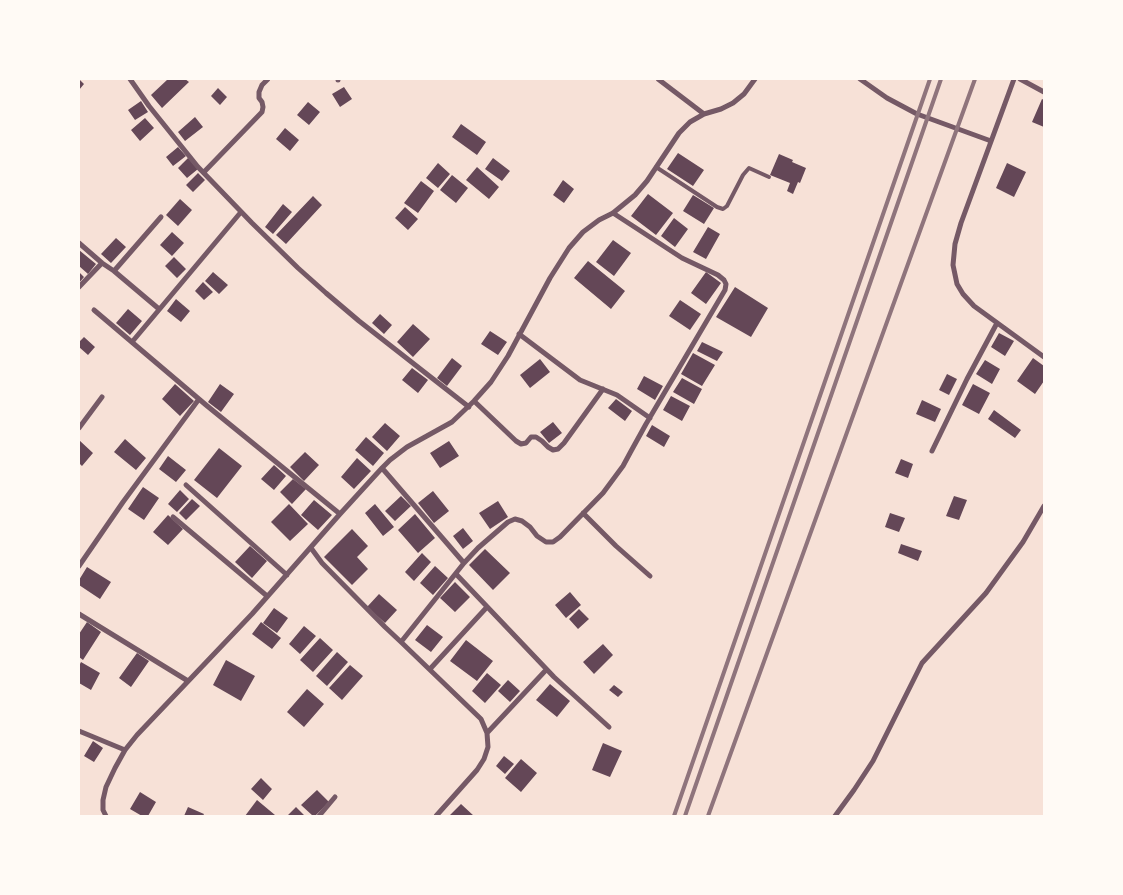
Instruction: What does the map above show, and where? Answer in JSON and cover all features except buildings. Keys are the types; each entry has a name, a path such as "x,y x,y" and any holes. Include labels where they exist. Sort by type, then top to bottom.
{"street":[{"path":"130,79 149,106 204,172 241,212 292,262 326,293 469,407"},
{"path":"204,172 262,112 264,107 259,98 259,92 268,79"},
{"path":"658,79 704,114"},
{"path":"106,816 103,810 103,800 106,787 125,750 149,721 252,614 390,460 407,447 452,422 469,407 491,382 508,356 550,278 569,248 583,232 599,220 613,213 635,194 647,181 679,133 690,122 704,114 733,103 744,94 755,79"},
{"path":"1014,79 961,223 955,244 953,265 957,284 974,306 1044,357"},
{"path":"1020,79 1044,92"},
{"path":"863,80 887,98 917,114 991,141"},
{"path":"132,342 241,212"},
{"path":"402,642 464,563 508,522 515,518 522,521 537,536 546,542 553,542 603,492 630,453 726,290 724,280 682,258 613,213"},
{"path":"114,271 161,217"},
{"path":"79,243 159,309"},
{"path":"79,287 102,263"},
{"path":"94,310 340,514"},
{"path":"932,451 997,323"},
{"path":"519,334 580,380 617,395 650,418"},
{"path":"474,401 516,441 521,444 526,443 530,437 536,437 553,450 558,449 564,443 603,389"},
{"path":"79,428 102,397"},
{"path":"79,566 123,502 199,399"},
{"path":"382,468 464,563"},
{"path":"186,485 287,575"},
{"path":"834,816 873,761 922,664 986,594 1023,542 1044,506"},
{"path":"583,513 650,576"},
{"path":"173,517 267,596"},
{"path":"311,548 322,562 385,627 480,719 487,734 488,747 484,759 477,770 436,816"},
{"path":"456,574 546,670 609,727"},
{"path":"430,669 487,607"},
{"path":"79,614 188,681"},
{"path":"487,734 546,670"},
{"path":"79,731 125,750"},
{"path":"319,816 335,797"}],"lane":[{"path":"656,167 723,209 727,206 743,175 749,168 769,177"}],"railway":[{"path":"674,816 930,79"},
{"path":"685,816 941,79"},
{"path":"708,816 975,79"}]}
